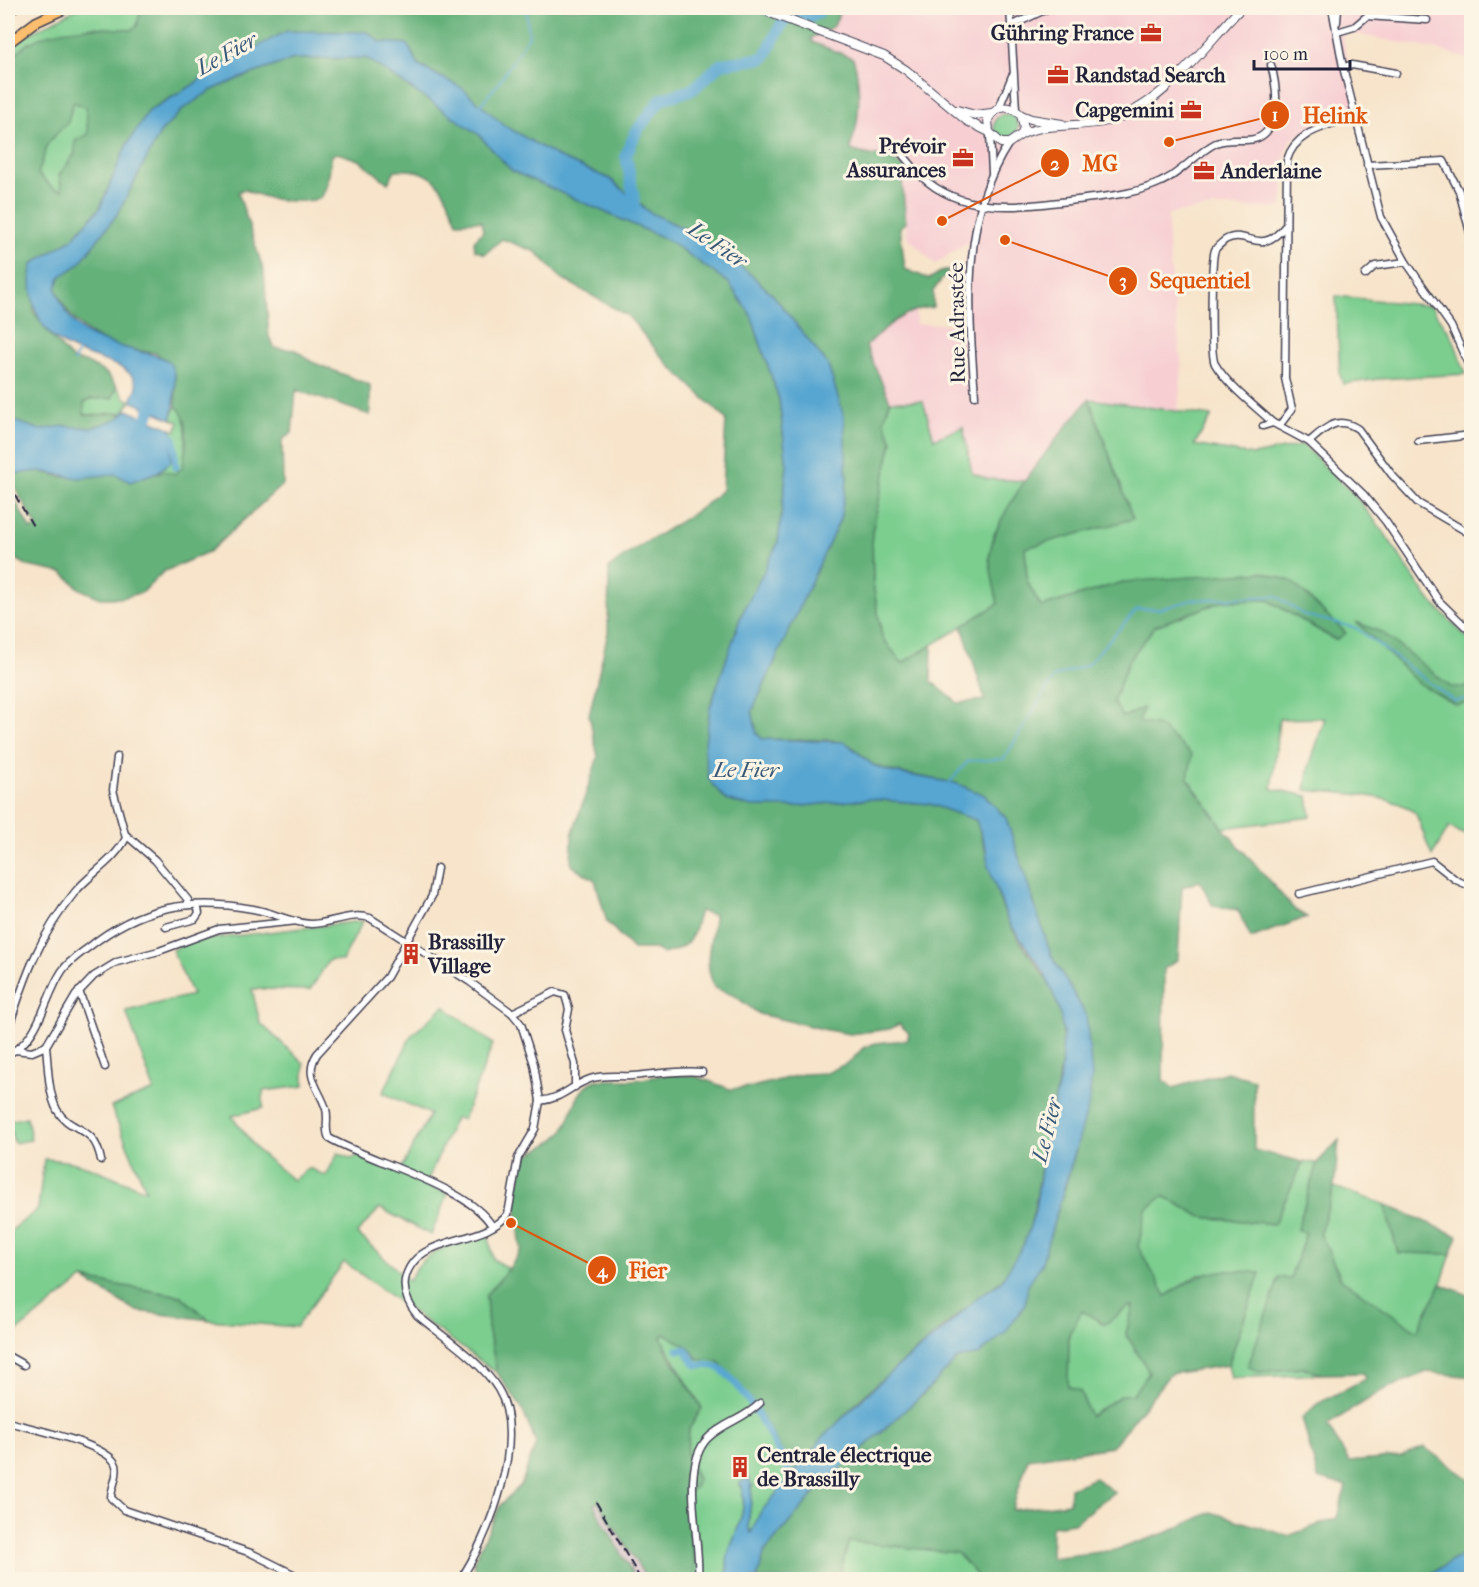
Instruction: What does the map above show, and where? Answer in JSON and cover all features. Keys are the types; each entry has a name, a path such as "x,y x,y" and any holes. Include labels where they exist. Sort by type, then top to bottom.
{"highway":[{"path":"8,9 13,8"},
{"path":"8,37 55,8"},
{"path":"8,43 36,22 66,8"}],"street":[{"path":"1010,8 1013,25 1013,72 1019,112 1024,128 1022,134"},
{"path":"1013,25 1049,8"},
{"path":"760,9 884,56 906,70 967,121 1001,143 1009,143 1022,134 1069,125 1108,121 1139,109 1164,89 1241,8"},
{"path":"1332,8 1343,67 1381,217 1406,262 1451,326 1472,373"},
{"path":"1337,29 1338,8"},
{"path":"1337,29 1354,27 1367,16 1427,20"},
{"path":"894,145 922,177 945,192 981,206 1104,198 1133,192 1179,172 1215,144 1226,140 1245,141 1260,137 1270,128 1275,108 1275,77 1271,65"},
{"path":"1343,67 1352,65 1396,73"},
{"path":"990,134 987,126 1013,72"},
{"path":"953,108 975,115 1008,107 1031,119 1069,125"},
{"path":"1263,426 1276,424 1292,409 1284,378 1288,246 1287,160 1292,147 1305,135 1357,116"},
{"name":"Rue Adrastée","path":"990,134 991,180"},
{"name":"Rue Adrastée","path":"975,396 970,261 981,206 1009,143"},
{"path":"1367,165 1444,161 1459,191 1472,240"},
{"path":"1287,225 1279,234 1260,242 1233,237 1220,244 1214,252 1212,301 1214,362 1234,386 1276,424 1309,442 1364,495 1386,522 1439,601 1472,633"},
{"path":"1279,234 1288,246"},
{"path":"1365,275 1375,266 1406,262"},
{"path":"1309,442 1329,424 1342,422 1350,424 1358,429 1392,475 1418,503 1472,535"},
{"path":"1418,441 1472,435"},
{"path":"117,757 113,790 126,835 155,860 188,900 188,905"},
{"path":"8,1030 29,967 49,925 77,889 120,847 126,835"},
{"path":"1299,894 1432,861 1456,880 1472,887"},
{"path":"437,868 434,889 408,941 379,987 313,1061 312,1081 326,1111 327,1134 331,1139 457,1194 477,1207 492,1226"},
{"path":"8,1054 32,1032 59,976 72,960 125,921 147,913 188,905 252,908 315,924 348,917 364,917 408,941 512,1013 521,1024 534,1064 540,1101 535,1129 518,1158 508,1214 492,1226 421,1256 410,1268 405,1285 409,1303 417,1315 490,1377 502,1396 508,1418 509,1434 498,1499 482,1542 460,1580"},
{"path":"166,927 195,919 199,913 197,905"},
{"path":"15,1050 32,1052 46,1046 79,991 94,976 112,965 219,929 298,921"},
{"path":"79,991 105,1067"},
{"path":"512,1013 555,992 565,995 569,1009 566,1030 576,1064 575,1087"},
{"path":"46,1046 55,1106 68,1122 94,1140 101,1160"},
{"path":"540,1101 557,1098 600,1076 631,1076 678,1070 702,1072"},
{"path":"8,1356 24,1365"},
{"path":"698,1580 699,1557 692,1495 698,1454 712,1434 755,1407"},
{"path":"8,1422 84,1444 109,1456 117,1470 111,1498 124,1510 251,1553 305,1580"}],"shaded area":[{"path":"841,8 888,8 893,11 912,8 1472,8 1471,60 1439,50 1349,33 1342,35 1359,109 1301,133 1292,140 1286,150 1282,208 1216,207 1168,214 1168,246 1182,370 1178,411 1089,399 1025,481 987,479 972,473 963,428 934,439 923,401 890,400 866,346 892,322 916,308 916,324 966,324 964,268 969,241 935,264 907,236 902,181 907,171 897,160 883,156 865,156 851,150 850,141 856,131 858,116 857,67 853,57 812,42 811,37 834,26"},
{"path":"598,1501 604,1507 647,1579 636,1579 597,1511 594,1503"}],"green space":[{"path":"78,8 141,8 137,26 131,30 92,27 28,43 8,62 8,49 31,33"},
{"path":"141,8 841,8 834,26 811,38 812,42 853,58 857,74 859,102 851,150 888,158 908,171 902,181 906,223 900,227 905,269 929,279 944,270 949,270 933,291 933,307 913,311 896,320 866,346 890,401 884,420 892,441 872,532 873,584 882,637 902,663 932,645 931,681 958,703 985,700 962,626 998,604 990,558 993,540 1001,520 1029,475 1089,399 1133,519 1025,548 1027,581 1041,607 1123,582 1262,572 1291,581 1346,633 1336,640 1268,600 1223,601 1155,626 1129,660 1113,702 1123,717 1143,708 1139,722 1159,726 1192,755 1188,779 1223,828 1295,910 1307,917 1251,938 1238,910 1213,906 1200,881 1182,887 1178,959 1164,969 1163,1080 1173,1088 1227,1072 1254,1080 1254,1150 1303,1162 1274,1224 1202,1217 1163,1196 1146,1210 1138,1247 1166,1296 1200,1276 1210,1273 1231,1271 1260,1273 1228,1365 1170,1374 1112,1447 1028,1459 1012,1510 1069,1503 1070,1488 1095,1478 1114,1492 1074,1523 1052,1526 1051,1558 1115,1550 1166,1533 1211,1512 1288,1536 1337,1518 1346,1486 1318,1478 1302,1418 1317,1404 1365,1379 1363,1373 1321,1374 1304,1368 1258,1372 1248,1366 1279,1277 1290,1279 1306,1233 1297,1230 1317,1163 1339,1140 1334,1187 1320,1233 1341,1279 1417,1331 1441,1284 1471,1296 1472,1377 1427,1372 1383,1390 1327,1425 1349,1462 1401,1457 1424,1447 1471,1481 1471,1550 1430,1574 1426,1579 981,1580 957,1553 849,1541 838,1579 757,1579 765,1551 817,1490 924,1393 957,1358 978,1355 1003,1334 1025,1305 1028,1284 1041,1265 1076,1150 1086,1015 1051,955 1006,818 984,795 955,783 891,771 873,765 851,746 832,740 763,739 757,734 752,711 840,519 844,417 828,365 773,295 749,273 687,230 649,212 610,179 560,158 505,126 462,88 419,65 407,44 381,42 367,32 210,71 193,85 149,110 126,146 100,208 71,240 32,264 34,312 50,335 73,360 85,362 106,373 117,387 112,398 90,399 84,403 84,414 120,413 119,418 93,428 64,426 41,430 8,419 8,354 11,350 8,313 8,62 26,45 53,33 92,28 131,30 137,26","holes":["73,102 86,107 88,134 75,141 75,154 59,175 62,191 53,188 38,174 48,143 68,122","1133,1306 1126,1334 1149,1372 1133,1394 1122,1395 1090,1416 1080,1391 1068,1386 1069,1334 1082,1311 1105,1324 1128,1307"]},
{"path":"366,58 478,134 512,171 668,240 729,283 751,315 779,399 787,466 778,543 741,616 710,708 793,807 869,799 930,804 976,820 1007,919 1043,974 1059,1009 1063,1041 1060,1074 1030,1227 1016,1261 1003,1279 977,1298 861,1399 825,1437 792,1478 779,1446 762,1416 719,1362 699,1360 687,1346 665,1334 661,1337 668,1353 702,1408 689,1429 687,1452 697,1480 695,1487 687,1494 695,1579 647,1579 598,1502 594,1504 597,1511 636,1579 476,1579 474,1561 501,1504 521,1485 536,1443 521,1407 497,1373 488,1327 486,1295 509,1269 521,1250 516,1202 523,1158 560,1135 579,1095 583,1089 596,1080 636,1080 668,1074 695,1076 730,1089 752,1087 803,1074 826,1073 850,1062 863,1048 875,1043 907,1040 909,1033 899,1024 890,1029 850,1034 759,1014 735,996 715,988 708,960 714,915 700,911 689,940 673,951 663,954 655,949 633,949 607,922 595,880 571,865 572,835 598,757 589,715 608,633 609,568 695,512 722,490 726,419 667,363 628,316 561,278 536,252 502,239 485,254 475,250 474,241 483,231 481,221 457,222 448,199 437,182 429,176 409,170 395,170 388,183 359,160 337,153 332,155 327,186 321,198 292,201 271,199 244,189 238,192 264,272 269,337 275,348 296,350 312,362 370,385 370,415 296,390 292,433 282,440 283,484 210,551 163,572 143,592 122,598 100,598 80,589 63,573 28,566 8,554 8,488 31,530 37,527 8,475 39,471 62,477 116,474 144,478 163,471 175,474 183,467 186,426 176,406 175,376 157,353 124,348 109,343 83,328 64,305 56,289 60,277 79,264 118,213 160,133 183,109 210,91 240,78 294,59"},
{"path":"73,102 86,107 88,134 60,175 63,192 53,188 38,174 48,142 68,122"},
{"path":"1006,114 1015,117 1018,126 1015,135 1006,138 997,135 994,126 997,117"},
{"path":"1336,296 1431,306 1452,336 1466,374 1379,379 1343,384 1340,375"},
{"path":"117,387 125,398 131,401 119,418 120,413 84,414 83,403 90,399 112,398"},
{"path":"1089,399 1212,416 1194,445 1253,455 1303,445 1356,497 1383,531 1427,597 1471,642 1471,838 1449,827 1432,856 1415,813 1405,806 1363,795 1305,790 1309,767 1325,718 1279,719 1272,789 1308,796 1311,817 1223,828 1188,779 1139,722 1123,717 1113,702 1129,660 1155,626 1223,601 1268,600 1335,640 1291,581 1123,582 1041,607 1027,581 1025,548 1132,519"},
{"path":"890,401 923,401 934,439 963,427 972,473 987,479 1025,481 994,534 989,558 998,604 902,664 882,637 873,584 872,532 892,442 884,420"},
{"path":"176,406 186,426 183,467 175,474 157,472 165,467 172,441 172,429 176,431 179,422 171,419"},
{"path":"1356,622 1383,633 1451,687 1471,687 1471,702 1456,705 1418,683"},
{"path":"363,921 342,961 329,960 310,990 252,989 260,1023 304,1063 304,1086 263,1091 263,1108 232,1116 257,1150 293,1180 309,1168 326,1176 338,1153 352,1159 358,1155 400,1171 430,1114 383,1093 411,1036 444,1006 493,1044 463,1119 455,1118 426,1184 448,1194 431,1235 380,1208 357,1233 409,1281 422,1261 432,1254 488,1232 493,1259 509,1269 486,1295 488,1327 497,1373 344,1262 296,1327 209,1320 181,1296 83,1279 11,1336 8,1330 8,1233 38,1209 44,1159 86,1166 146,1190 111,1107 154,1090 126,1011 192,995 172,950 192,941"},
{"path":"27,1117 31,1140 14,1143 8,1121"},
{"path":"1303,1162 1317,1163 1297,1230 1306,1233 1290,1279 1278,1277 1258,1372 1304,1368 1321,1374 1231,1378 1228,1365 1260,1273 1198,1275 1166,1296 1138,1247 1146,1210 1163,1195 1202,1217 1274,1224"},
{"path":"1334,1187 1384,1204 1398,1253 1451,1254 1441,1284 1417,1331 1341,1279 1320,1233"},
{"path":"1384,1204 1458,1236 1451,1254 1398,1253"},
{"path":"83,1279 181,1296 209,1320 136,1311"},
{"path":"1133,1306 1126,1334 1150,1372 1133,1394 1122,1395 1090,1416 1080,1391 1068,1387 1069,1334 1082,1310 1105,1324 1128,1307"},
{"path":"664,1333 687,1346 695,1358 716,1360 728,1369 761,1415 792,1478 760,1513 752,1533 748,1527 753,1485 739,1484 743,1509 728,1554 727,1579 695,1579 687,1494 695,1487 697,1480 687,1452 689,1429 702,1408 661,1337"},
{"path":"849,1541 957,1553 982,1579 912,1580 899,1577 892,1580 838,1580"}],"water":[{"name":"Le Fier","path":"287,31 367,32 381,42 407,44 419,66 462,88 505,126 560,158 610,179 649,212 687,230 749,273 773,295 828,365 844,417 847,481 840,519 752,711 757,734 763,739 845,742 873,765 891,772 955,783 984,795 1006,818 1051,955 1086,1015 1092,1075 1088,1108 1041,1265 1028,1284 1025,1305 1004,1334 978,1355 957,1359 924,1393 817,1490 765,1551 757,1579 727,1579 728,1554 743,1508 742,1490 739,1483 749,1478 751,1485 748,1523 751,1533 760,1513 824,1436 885,1377 944,1329 979,1296 1000,1283 1024,1244 1035,1211 1045,1142 1061,1074 1063,1032 1059,1008 1044,972 1008,921 988,866 986,848 976,820 930,804 869,799 793,807 752,807 726,800 709,780 704,750 710,708 741,616 778,543 787,466 779,399 751,315 729,283 668,240 512,171 478,134 366,58 294,59 210,91 183,109 160,133 118,213 79,264 60,277 56,289 58,296 64,309 82,330 106,342 160,357 170,363 175,376 174,407 171,419 131,401 137,387 130,374 116,365 58,341 42,324 33,300 32,264 71,240 100,208 126,146 149,111 193,85 210,71"},
{"path":"127,410 172,429 171,462 157,472 130,482 116,474 78,478 39,471 8,475 8,419 41,430 64,426 92,428 119,418"},
{"path":"1471,1550 1471,1574 1455,1579 1426,1579 1430,1574"}],"waterway":[{"path":"480,105 497,85 529,36 526,8"},
{"path":"632,214 634,199 626,155 636,132 661,99 692,90 721,64 764,58 781,25 792,13 812,16 818,13 818,8"},
{"path":"74,361 79,350"},
{"name":"Le Fier","path":"141,434 156,394"},
{"path":"165,433 174,438 176,467"},
{"path":"949,783 968,761 1004,759 1054,677 1087,665 1137,609 1160,609 1192,600 1276,596 1304,615 1356,628 1454,701 1472,698"},
{"path":"678,1350 685,1349 696,1365 716,1367 729,1376 758,1416 789,1472"},
{"path":"789,1472 793,1481"}],"railway":[{"path":"8,483 34,528"},
{"path":"596,1502 641,1580"}],"place":[{"name":"Gühring France","path":"1151,33"},
{"name":"Randstad Search","path":"1058,75"},
{"name":"Capgemini","path":"1191,110"},
{"name":"Helink","path":"1169,142"},
{"name":"Prévoir Assurances","path":"963,158"},
{"name":"Anderlaine","path":"1204,171"},
{"name":"MG","path":"942,221"},
{"name":"Sequentiel","path":"1005,240"},
{"name":"Brassilly Village","path":"411,954"},
{"name":"Fier","path":"511,1223"},
{"name":"Centrale électrique de Brassilly","path":"740,1467"}]}
